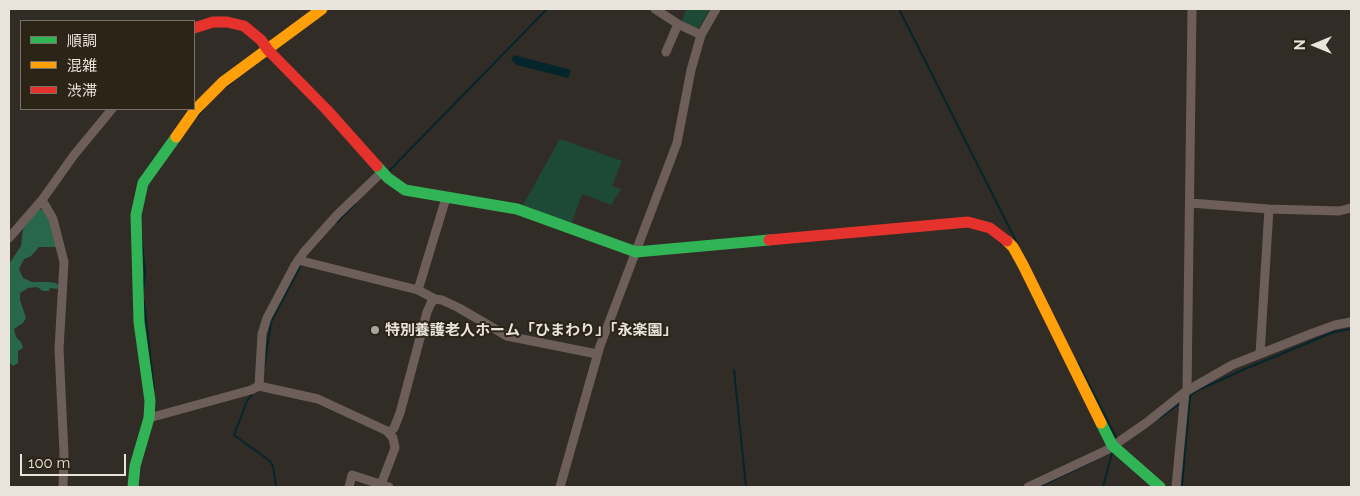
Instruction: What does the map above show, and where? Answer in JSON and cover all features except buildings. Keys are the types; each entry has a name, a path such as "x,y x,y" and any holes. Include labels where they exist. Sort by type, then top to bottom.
{"street":[{"path":"133,487 136,466 149,418 150,400 144,373 139,322 136,235 136,215 143,183 195,110 223,82 322,9"},
{"path":"655,9 678,24 701,35"},
{"path":"560,487 597,354 677,143 691,70 701,35 716,9"},
{"path":"1176,487 1186,392 1192,9"},
{"path":"195,28 213,22 244,26 261,40 268,50 327,110 382,172 405,190 517,209 636,252 945,223 968,222 990,228 1004,238 1013,248 1023,265 1112,445 1160,487"},
{"path":"666,52 678,24"},
{"path":"9,238 42,200 74,155 111,110"},
{"path":"259,386 262,334 267,318 298,260 337,215 382,172"},
{"path":"418,290 446,198"},
{"path":"42,200 53,219 64,262 59,349 64,487"},
{"path":"1190,203 1269,209 1339,211 1351,208"},
{"path":"1260,354 1269,209"},
{"path":"298,260 418,290 459,308 507,336 597,354"},
{"path":"389,433 394,428 400,413 427,312 435,299"},
{"path":"1028,487 1106,450 1186,392 1232,365 1335,325 1351,322"},
{"path":"149,418 251,390 259,386 318,399 377,425 393,438 395,448 383,486 352,475 349,487"}],"green space":[{"path":"686,9 710,9 697,31 682,21"},
{"path":"560,139 622,161 612,186 621,189 611,205 582,194 571,225 523,205"},
{"path":"44,209 50,219 58,247 39,247 31,256 24,259 19,269 23,278 32,282 56,283 59,286 57,289 50,288 49,291 43,291 37,287 28,288 20,293 20,300 26,318 23,323 14,329 16,337 21,342 23,348 18,351 18,363 13,366 9,362 9,264 21,246 23,229 38,210"}],"water":[{"path":"514,55 571,70 568,78 517,65 511,60"}],"waterway":[{"path":"389,171 547,9"},
{"path":"899,9 1018,245"},
{"path":"224,88 232,82"},
{"path":"197,117 203,110"},
{"path":"337,222 355,204"},
{"path":"141,233 145,272 143,293"},
{"path":"264,368 271,322 302,263"},
{"path":"144,302 154,389"},
{"path":"1188,398 1196,391 1245,369 1334,332 1351,329"},
{"path":"1078,363 1117,439"},
{"path":"734,370 746,487"},
{"path":"254,392 247,401 234,435 270,461 273,466 276,487"},
{"path":"1182,487 1190,396"},
{"path":"1160,418 1180,403"},
{"path":"1039,487 1113,451"},
{"path":"1103,487 1112,453"}],"traffic: fast":[{"path":"133,487 135,466 149,418 150,401 139,322 136,215 143,183 176,137"},
{"path":"377,166 388,178 405,190 517,209 636,252 769,240"},
{"path":"1101,423 1112,445 1160,487"}],"traffic: slow":[{"path":"176,137 195,110 223,82 322,9"},
{"path":"1007,241 1013,247 1023,265 1101,423"}],"traffic: jam":[{"path":"195,28 213,22 227,22 244,26 261,40 268,50 327,110 377,166"},
{"path":"769,240 968,222 990,228 1007,241"}],"place":[{"name":"特別養護老人ホーム「ひまわり」「永楽園」","path":"375,330"}]}
